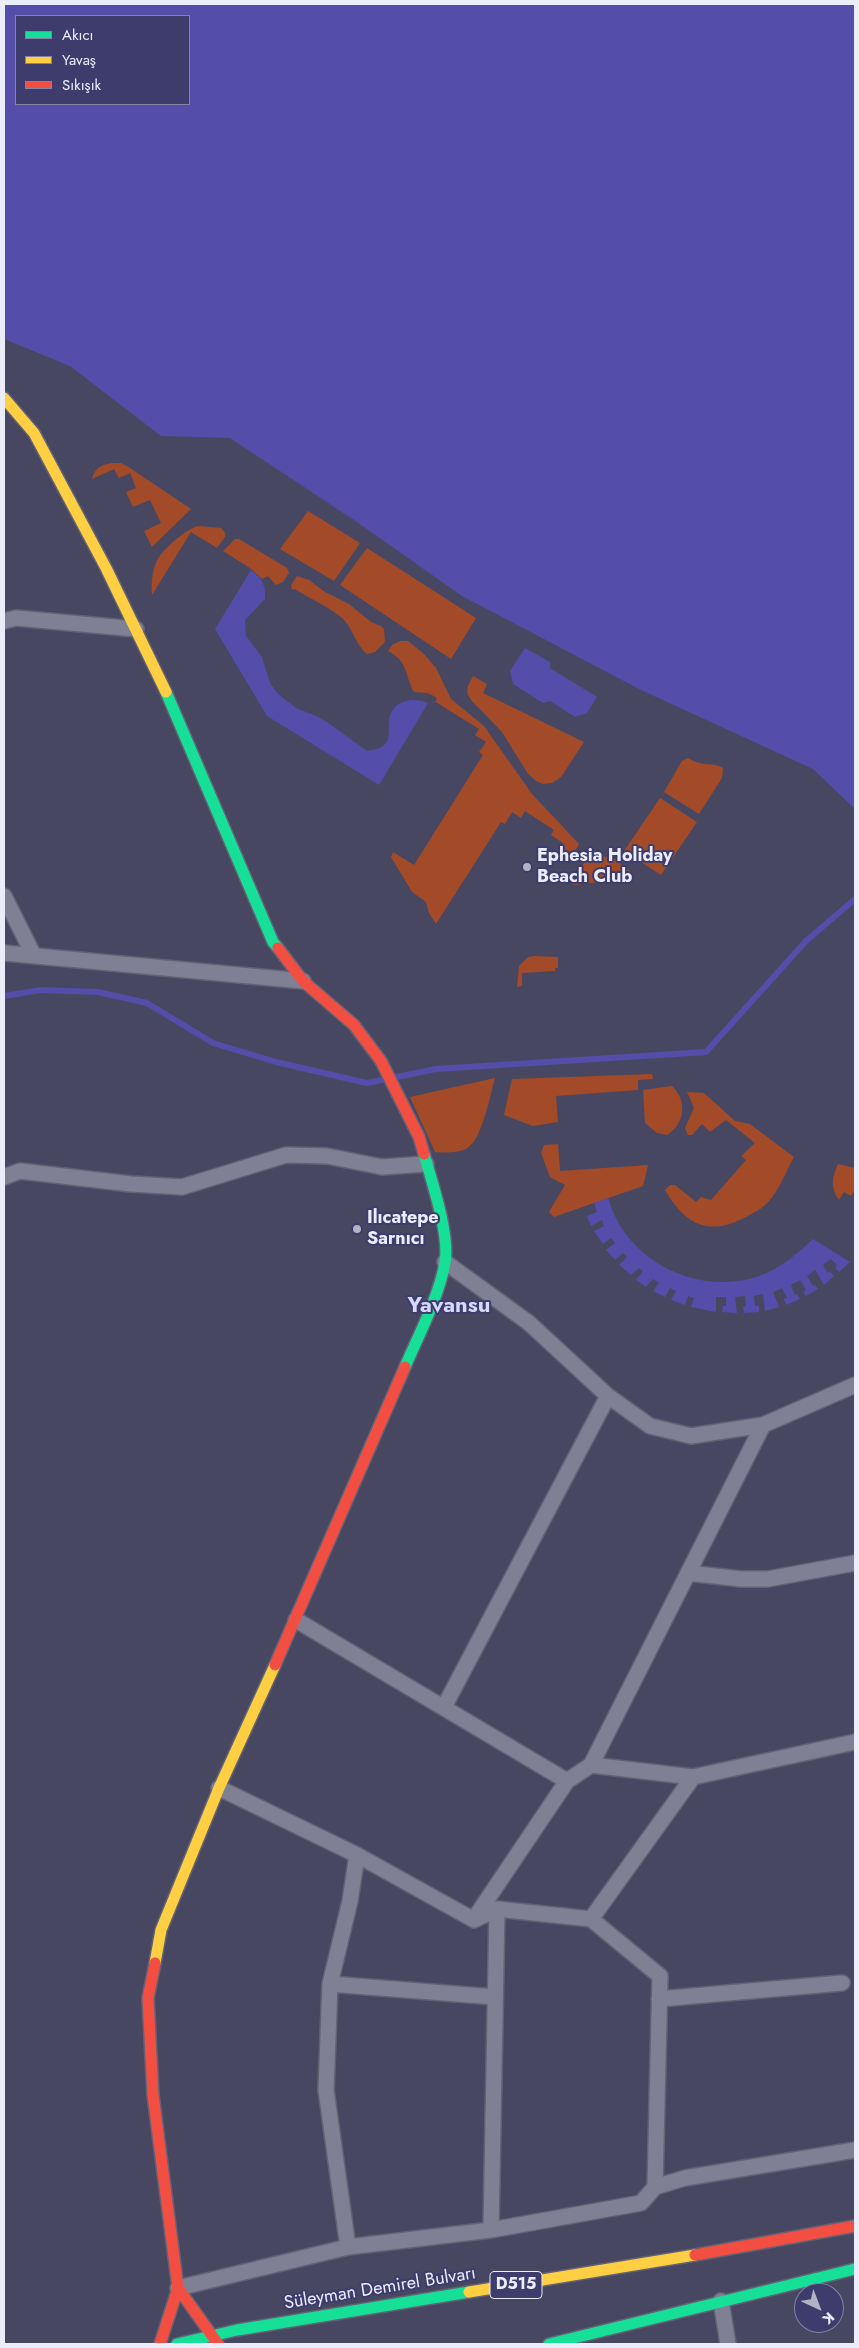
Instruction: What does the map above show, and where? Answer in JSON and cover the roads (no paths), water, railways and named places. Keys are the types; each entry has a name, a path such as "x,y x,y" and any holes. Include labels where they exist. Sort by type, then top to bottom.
{"main road":[{"path":"4,398 34,433 106,568 181,723 273,942 303,981 354,1025 381,1061 419,1137 437,1198 444,1238 445,1262 406,1366 296,1620 219,1788 161,1930 148,1998 153,2095 178,2288 160,2344"},
{"name":"Süleyman Demirel Bulvarı","path":"177,2344 216,2340 237,2330 710,2254 855,2226"},
{"path":"549,2344 855,2269"},
{"path":"178,2288 216,2340"}],"street":[{"path":"4,621 16,618 136,630"},
{"path":"4,896 34,956"},
{"path":"4,953 303,981"},
{"path":"4,1178 20,1171 131,1184 182,1187 286,1155 327,1156 382,1167 426,1164"},
{"path":"445,1262 529,1323 608,1396 650,1426 691,1436 763,1425 855,1385"},
{"path":"444,1707 608,1396"},
{"path":"474,1920 567,1781 591,1765 763,1425"},
{"path":"688,1573 741,1579 768,1579 855,1563"},
{"path":"296,1620 567,1781"},
{"path":"591,1765 693,1777 855,1742"},
{"path":"591,1919 693,1777"},
{"path":"219,1788 357,1855 474,1920"},
{"path":"348,2247 326,2090 330,1984 350,1901 357,1855"},
{"path":"474,1920 497,1909 591,1919 660,1976 655,2187"},
{"path":"491,2230 497,1909"},
{"path":"659,1999 842,1983"},
{"path":"330,1984 495,1996"},
{"path":"178,2288 348,2247 491,2230 641,2203 655,2187 685,2178 855,2150"},
{"path":"721,2301 728,2344"}],"waterway":[{"path":"4,996 41,990 98,992 147,1003 213,1043 276,1062 367,1083 436,1069 706,1052 806,941 855,899"}],"place":[{"name":"Ephesia Holiday Beach Club","path":"527,867"},
{"name":"Ilıcatepe Sarnıcı","path":"357,1229"}],"district":[{"name":"Yavansu","path":"449,1307"}]}
